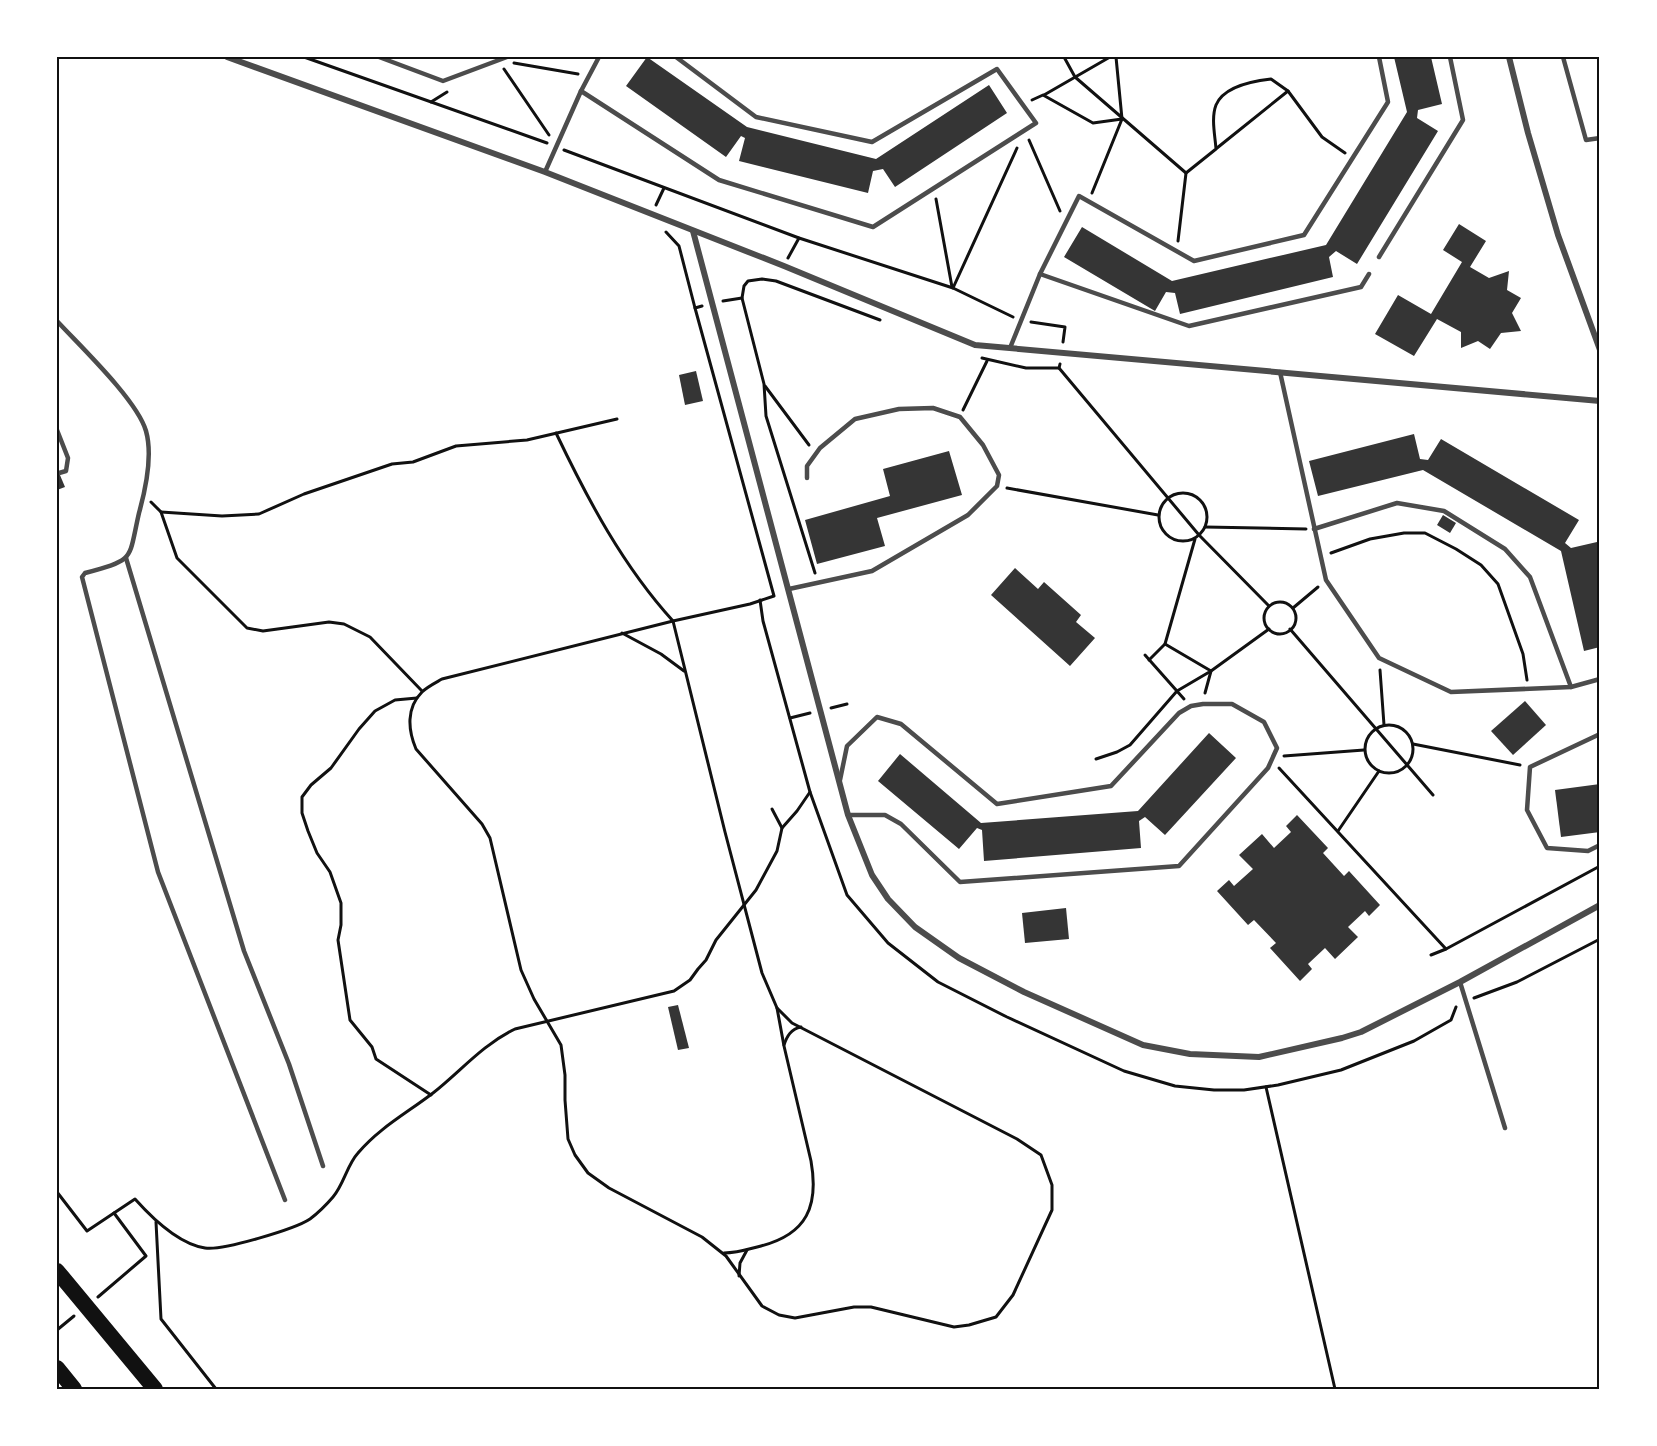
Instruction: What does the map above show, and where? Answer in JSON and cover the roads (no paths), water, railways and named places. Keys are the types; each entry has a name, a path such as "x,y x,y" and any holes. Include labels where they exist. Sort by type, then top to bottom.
{"highway":[{"path":"57,1271 155,1389"},
{"path":"57,1369 74,1389"}],"street":[{"path":"227,57 545,172 975,345 1600,401"},
{"path":"1509,58 1558,235 1600,350"},
{"path":"693,231 848,815 872,875 888,899 915,927 959,958 1143,1045 1190,1054 1259,1056 1360,1032 1460,982 1600,905"}],"lane":[{"path":"379,57 443,81 507,57"},
{"path":"545,172 581,91 599,57"},
{"path":"581,91 719,180 873,227 1036,123 997,69 872,142 756,117 676,57"},
{"path":"1010,348 1040,274 1079,196 1194,261 1304,235 1388,102 1379,57"},
{"path":"1379,257 1463,120 1450,57"},
{"path":"1509,58 1517,57"},
{"path":"1563,57 1586,140 1600,138"},
{"path":"1040,274 1190,326 1361,287 1369,274"},
{"path":"57,321 130,401 146,430 148,459 144,494 133,545 126,558 116,564 85,573 82,577 158,872 285,1200"},
{"path":"1280,372 1326,580 1379,658 1451,692 1571,687 1600,679"},
{"path":"789,589 872,571 968,515 997,486 999,475 983,445 960,417 933,408 899,410 855,419 820,448 807,466 807,478"},
{"path":"57,430 68,458 66,471 59,473"},
{"path":"1314,529 1397,503 1444,511 1505,549 1530,578 1571,687"},
{"path":"126,558 244,951 289,1064 323,1166"},
{"path":"839,782 847,746 878,717 901,724 997,804 1112,786 1179,713 1191,706 1232,704 1264,723 1277,748 1268,768 1179,866 960,882 901,824 885,815 848,815"},
{"path":"1600,734 1530,767 1527,810 1547,848 1588,851 1600,845"},
{"path":"1460,982 1505,1128"},
{"path":"57,1369 67,1389"}]}
